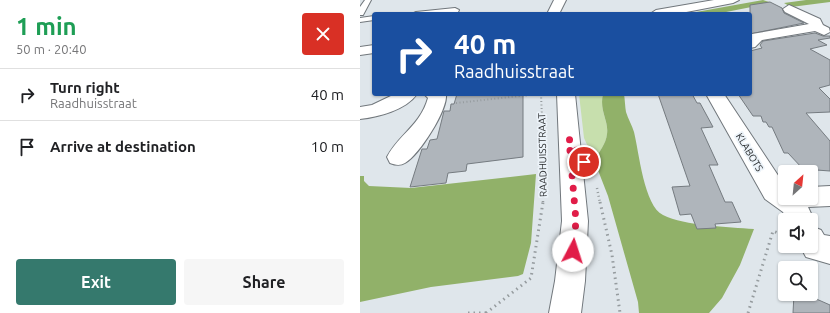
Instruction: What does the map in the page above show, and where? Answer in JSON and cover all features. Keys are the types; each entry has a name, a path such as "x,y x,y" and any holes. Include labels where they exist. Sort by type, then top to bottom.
{"street":[{"path":"554,12 560,0"},
{"path":"667,12 733,0"},
{"path":"789,9 815,22 817,27 830,34"},
{"path":"752,42 757,38 817,27"},
{"path":"360,51 372,49"},
{"path":"360,113 375,111 397,102 405,96"},
{"path":"565,313 576,221 566,96"},
{"name":"KLABOTS","path":"716,96 774,192 778,194"},
{"path":"398,157 428,125 435,99"},
{"name":"KLABOTS","path":"818,196 830,196"},
{"path":"818,247 830,250"}],"lane":[{"path":"360,13 368,0"},
{"path":"436,12 455,10"},
{"path":"360,20 372,18"}],"path":[{"path":"435,99 498,96"},
{"name":"RAADHUISSTRAAT","path":"487,313 530,278 544,198 540,96"},
{"path":"596,186 599,192 612,255 620,313"},
{"path":"748,313 773,232 778,234"},
{"path":"468,313 487,313"}],"green space":[{"path":"763,0 772,3 726,12 696,12"},
{"path":"806,0 830,0 830,2 791,7 784,3"},
{"path":"579,96 603,96 602,106 607,125 607,134 604,145 594,160 584,138"},
{"path":"603,96 624,96 626,112 634,132 643,178 651,201 657,210 663,215 683,222 754,229 740,265 722,298 709,313 639,313 638,302 608,196 594,160 604,145 607,134 607,125 602,100"},
{"path":"536,174 531,243 523,274 518,276 431,287 360,302 360,176 364,176 364,181 369,186 411,188"}],"building":[{"path":"770,2 782,8 784,13 804,23 752,34 752,12 750,12 750,5"},
{"path":"815,33 823,36 830,36 830,38 818,40 827,45 810,49 830,60 830,85 819,88 830,99 830,112 806,113 830,141 830,171 818,170 818,165 799,165 788,153 784,153 772,127 769,127 766,122 763,122 761,116 753,116 739,96 752,96 752,50 762,48 760,45 763,41"},
{"path":"456,96 523,96 523,157 467,164 466,171 448,173 446,183 410,187 422,149 427,149 430,140 437,139 444,111 450,111 451,104 454,104"},
{"path":"659,96 693,96 697,103 700,103 713,127 701,128 718,165 709,165 725,202 732,202 741,222 715,224 716,228 697,229 691,214 680,215 672,187 690,186"},
{"path":"818,300 830,305 830,313 793,313 794,301 818,301"}],"route":[{"path":"573,251 576,221 569,139 584,162"}]}
